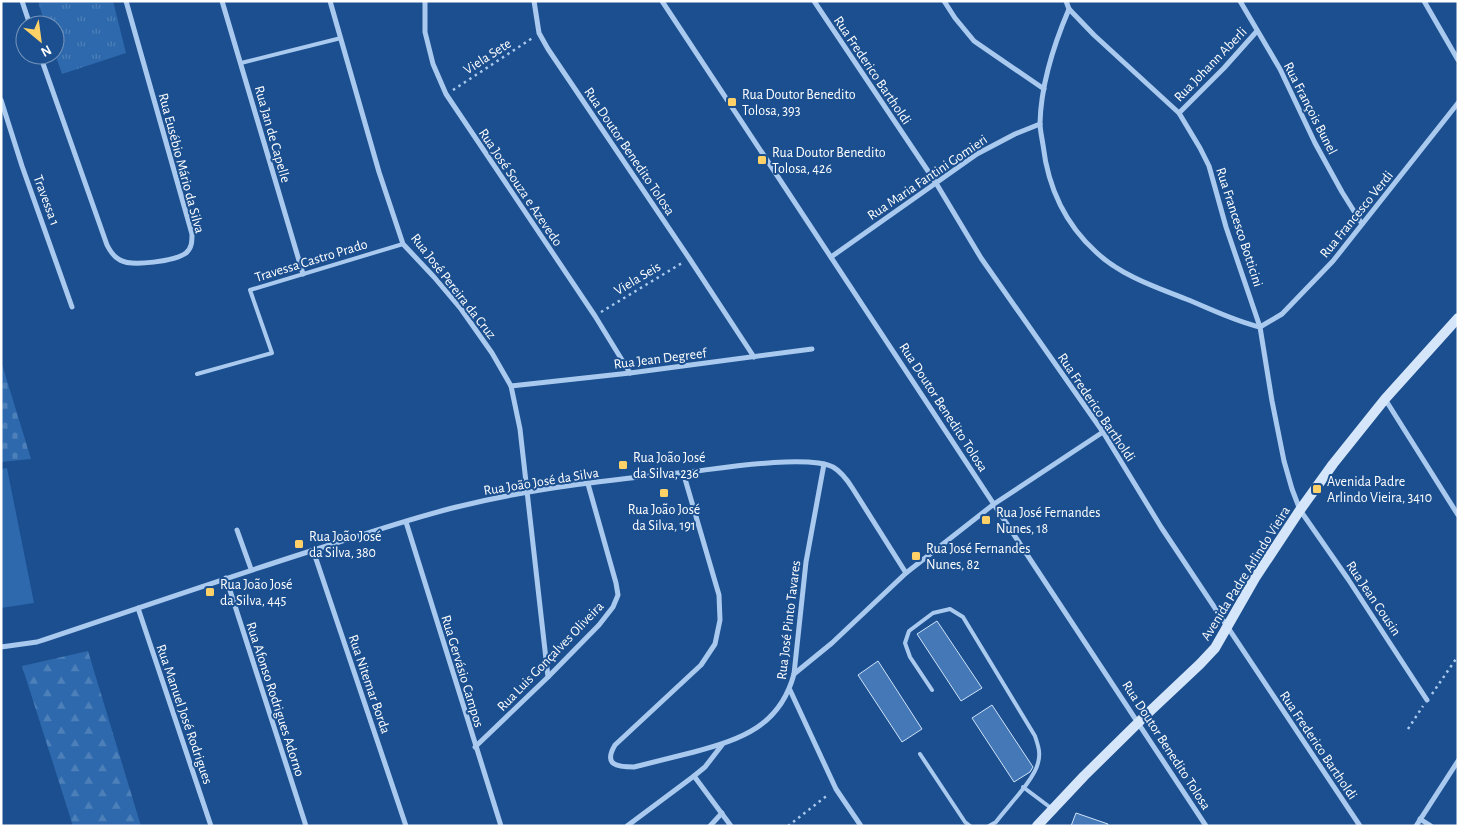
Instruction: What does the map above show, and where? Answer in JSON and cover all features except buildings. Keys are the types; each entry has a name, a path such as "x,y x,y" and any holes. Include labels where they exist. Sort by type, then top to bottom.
{"main road":[{"name":"Avenida Padre Arlindo Vieira","path":"1037,826 1138,722 1215,648 1255,578 1333,464 1385,399 1458,318"}],"street":[{"path":"22,1 27,15"},
{"name":"Rua Eusébio Mário da Silva","path":"43,65 77,163 112,254 120,260 130,263 176,257 186,253 191,246 192,234 126,1"},
{"name":"Rua Jan de Capelle","path":"222,1 303,274"},
{"name":"Rua José Pereira da Cruz","path":"330,1 379,172 403,244 461,309 492,353 511,386 520,429 548,677"},
{"name":"Rua José Souza e Azevedo","path":"425,1 426,32 431,56 446,94 595,316 630,373"},
{"name":"Rua Doutor Benedito Tolosa","path":"534,1 539,34 575,91 690,258 754,357"},
{"name":"Rua Doutor Benedito Tolosa","path":"662,1 1206,826"},
{"name":"Rua Frederico Bartholdi","path":"814,1 936,183 981,258 1103,432 1161,526 1360,826"},
{"path":"944,1 974,41 1044,89"},
{"name":"Rua Francesco Botticini","path":"1066,1 1069,9 1094,35 1179,113 1194,135 1209,166 1226,228 1260,327 1284,461 1300,510"},
{"name":"Rua François Bunel","path":"1240,1 1280,69 1315,143 1362,224"},
{"path":"1424,1 1458,60"},
{"path":"1069,9 1056,41 1044,89 1040,124 1046,165 1054,194 1072,224 1096,252 1123,272 1237,321 1260,327"},
{"name":"Rua Johann Aberli","path":"1179,113 1224,68 1257,31"},
{"name":"Travessa 1","path":"1,100 72,307"},
{"name":"Rua Francesco Verdi","path":"1260,327 1272,321 1294,302 1333,261 1458,103"},
{"name":"Rua Maria Fantini Gomieri","path":"831,257 977,154 1015,134 1040,124"},
{"name":"Rua Jean Degreef","path":"511,386 630,373 812,349"},
{"path":"1385,399 1458,515"},
{"path":"794,674 832,643 906,573 994,504 1103,432"},
{"name":"Rua João José da Silva","path":"1,647 37,642 313,550 460,506 623,478 805,461 835,468 845,477 906,573"},
{"name":"Rua José Pinto Tavares","path":"683,472 719,595 720,620 715,644 701,665 615,745 610,753 612,762 623,767 634,767 722,744 755,730 769,720 779,708 790,690 794,674 806,562 824,464"},
{"name":"Rua Luis Gonçalves Oliveira","path":"475,747 548,677 599,625 613,607 618,595 616,583 588,484"},
{"name":"Rua Jean Cousin","path":"1300,510 1348,579 1427,700"},
{"name":"Rua Gervásio Campos","path":"406,522 501,826"},
{"path":"237,530 251,570"},
{"name":"Rua Nitemar Borda","path":"313,550 406,826"},
{"name":"Rua Afonso Rodrigues Adorno","path":"226,578 306,826"},
{"name":"Rua Manuel José Rodrigues","path":"138,608 211,826"},
{"path":"790,690 836,789 861,826"},
{"path":"627,826 705,767 722,744"},
{"path":"1416,826 1458,761"},
{"path":"694,776 731,826"},
{"path":"710,826 722,814"},
{"path":"1420,819 1431,826"}],"lane":[{"path":"241,63 341,38"},
{"name":"Travessa Castro Prado","path":"197,374 272,353 250,290 403,244"},
{"path":"932,690 910,657 905,643 909,631 933,613 950,609 963,617 1035,736 1040,749 1038,764 1023,788 996,822 989,826"},
{"path":"920,754 965,822 970,826"},
{"path":"1023,788 1053,809"}],"path":[{"name":"Viela Sete","path":"446,94 539,34"},
{"name":"Viela Seis","path":"595,316 690,258"},
{"path":"788,826 836,789"}],"green space":[{"path":"38,1 113,1 126,53 62,74 59,65 65,65 65,15 42,15"},
{"path":"1,361 31,459 1,462"},
{"path":"7,468 34,603 1,608 1,469"},
{"path":"88,651 141,826 73,826 22,666"}],"place":[{"name":"Rua Doutor Benedito Tolosa, 393","path":"732,102"},
{"name":"Rua Doutor Benedito Tolosa, 426","path":"762,160"},
{"name":"Rua João José da Silva, 236","path":"623,465"},
{"name":"Avenida Padre Arlindo Vieira, 3410","path":"1317,489"},
{"name":"Rua João José da Silva, 191","path":"664,493"},
{"name":"Rua José Fernandes Nunes, 18","path":"986,520"},
{"name":"Rua João José da Silva, 380","path":"299,544"},
{"name":"Rua José Fernandes Nunes, 82","path":"916,556"},
{"name":"Rua João José da Silva, 445","path":"210,592"}]}
